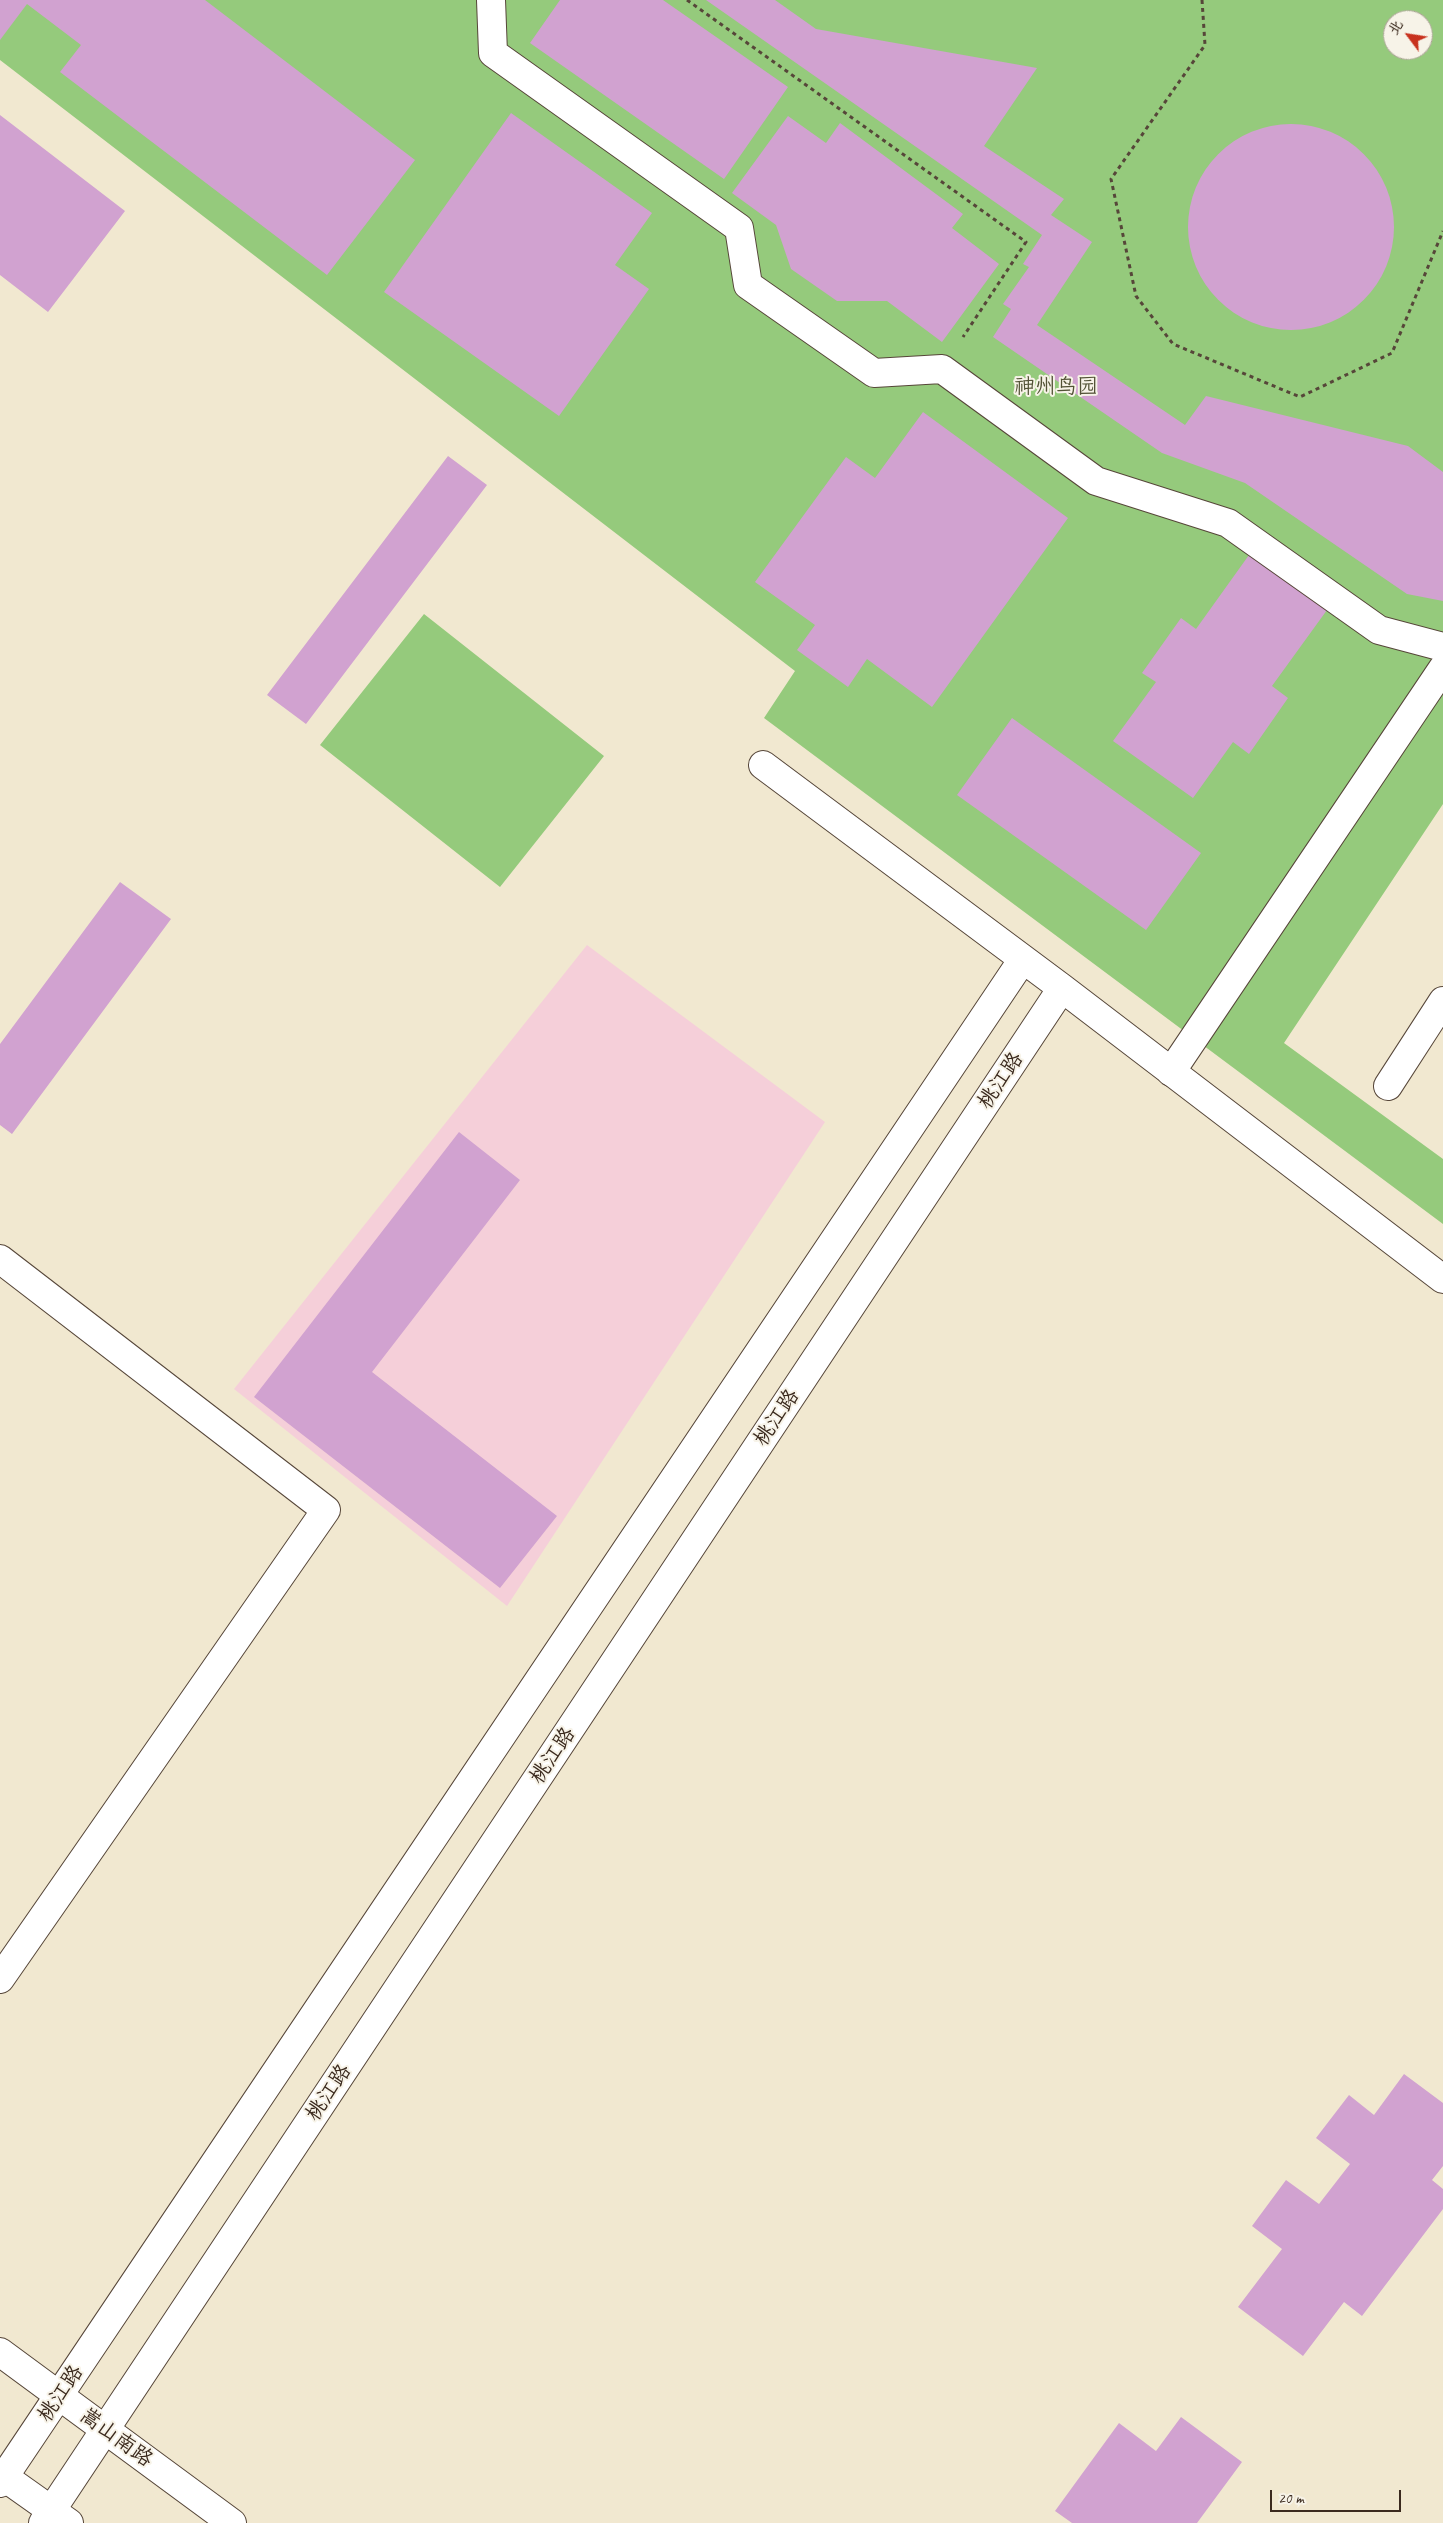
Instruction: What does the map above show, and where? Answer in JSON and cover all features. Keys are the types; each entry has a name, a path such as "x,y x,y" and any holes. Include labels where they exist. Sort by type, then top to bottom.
{"street":[{"path":"491,0 493,53 740,228 748,285 874,373 942,369 1096,481 1228,524 1378,630 1443,647"},
{"path":"1171,1072 1443,668"},
{"path":"763,765 1062,988 1443,1279"},
{"name":"桃江路","path":"1,2478 60,2397 1023,959"},
{"name":"桃江路","path":"54,2519 106,2429 1062,988"},
{"path":"1388,1086 1443,1001"},
{"path":"0,1259 326,1510 0,1979"},
{"name":"嵩山南路","path":"0,2352 232,2523"},
{"path":"1,2478 54,2519"}],"path":[{"path":"687,0 1026,242 942,369"},
{"path":"1202,0 1205,45 1111,179 1136,296 1172,344 1300,398 1392,353 1443,231"}],"shaded area":[{"path":"587,945 825,1122 507,1606 234,1389"}],"green space":[{"name":"神州鸟园","path":"0,0 1443,0 1443,804 1284,1043 1443,1159 1443,1224 764,718 795,671 0,60"},
{"path":"424,614 604,756 500,887 320,745"}],"building":[{"path":"0,0 205,0 415,160 327,275 60,72 81,45 27,4 0,40"},
{"path":"560,0 663,0 788,87 724,179 530,43"},
{"path":"706,0 775,0 816,29 1037,68 984,146 1064,199 1051,215 1092,242 1037,325 1185,425 1206,396 1408,446 1443,472 1443,601 1407,594 1245,483 1162,453 993,337 1011,309 1003,304 1029,267 1023,264 1042,235"},
{"path":"511,113 652,213 615,265 649,289 559,416 384,292"},
{"path":"0,115 125,211 48,312 0,275"},
{"path":"788,116 826,143 840,123 963,214 952,228 999,264 942,342 887,301 837,301 791,269 776,225 732,193"},
{"path":"1281,124 1301,124 1321,128 1340,136 1364,154 1382,178 1390,197 1394,227 1390,257 1382,276 1364,300 1340,318 1321,326 1301,330 1281,330 1261,326 1242,318 1226,307 1211,292 1200,276 1192,257 1188,237 1188,217 1192,197 1200,178 1211,162 1226,147 1242,136 1261,128"},
{"path":"923,412 1068,518 932,707 867,659 848,687 797,650 815,625 755,582 846,457 875,478"},
{"path":"448,456 487,485 306,724 267,695"},
{"path":"1249,555 1327,610 1272,686 1288,698 1249,754 1233,742 1193,798 1113,741 1156,682 1142,673 1181,618 1196,629"},
{"path":"1012,718 1201,853 1146,930 957,795"},
{"path":"120,882 171,919 12,1134 0,1125 0,1044"},
{"path":"459,1132 520,1180 372,1372 557,1516 500,1588 254,1397"},
{"path":"1404,2074 1443,2103 1443,2166 1432,2180 1443,2189 1443,2209 1362,2316 1344,2302 1303,2356 1238,2307 1282,2249 1252,2226 1286,2180 1319,2204 1350,2164 1316,2138 1349,2095 1374,2115"},
{"path":"1181,2417 1242,2462 1197,2523 1072,2523 1055,2511 1119,2423 1156,2451"}]}
